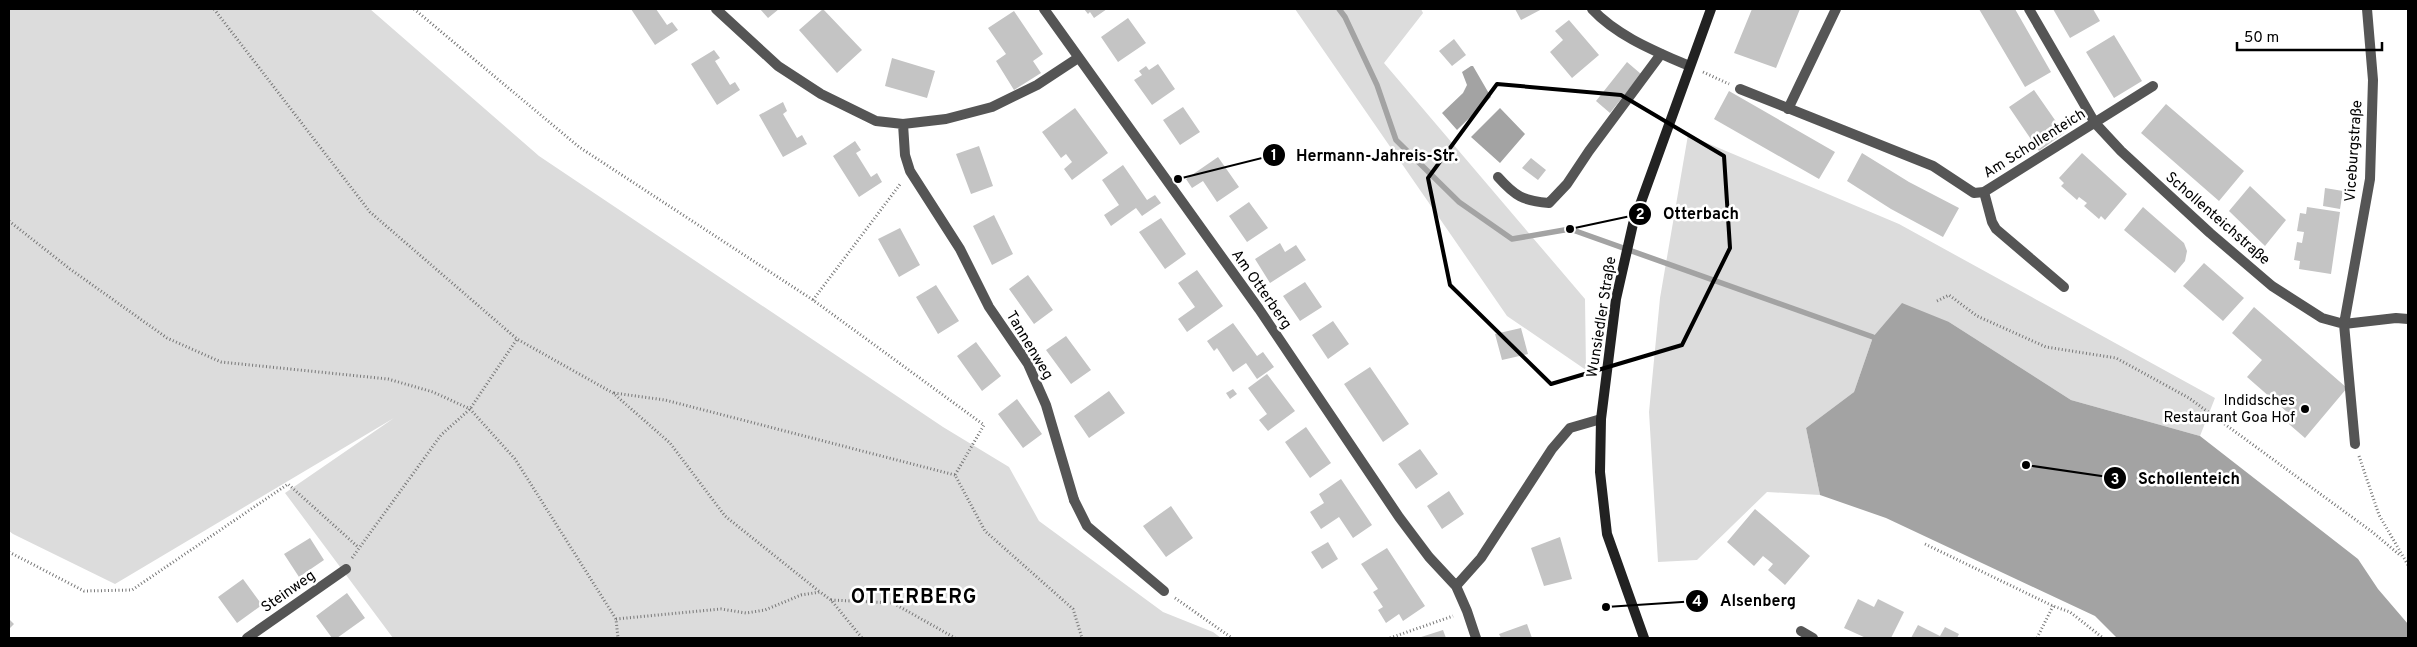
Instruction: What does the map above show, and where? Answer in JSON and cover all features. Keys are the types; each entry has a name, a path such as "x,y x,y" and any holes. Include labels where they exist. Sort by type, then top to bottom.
{"main road":[{"name":"Wunsiedler Straße","path":"1644,638 1608,534 1600,472 1601,419 1616,299 1633,224 1711,9"}],"street":[{"path":"716,9 778,66 821,94 876,122 902,124 946,119 992,107 1037,85 1078,58"},
{"name":"Am Otterberg","path":"1044,9 1259,309 1399,517 1429,557 1456,586 1476,638"},
{"path":"1592,9 1598,16 1640,44 1689,66"},
{"path":"1788,110 1836,9"},
{"name":"Schollenteichstraße","path":"2029,9 2095,123 2121,151 2210,233 2272,286 2322,318 2344,324"},
{"name":"Viceburgstraße","path":"2344,324 2370,179 2373,80 2367,9"},
{"path":"1498,177 1511,191 1528,201 1549,202 1567,184 1589,151 1661,54"},
{"name":"Am Schollenteich","path":"1740,89 1788,110 1933,166 1974,193 1984,192 2153,86"},
{"name":"Tannenweg","path":"902,124 905,155 910,171 960,249 990,307 1028,364 1046,404 1074,500 1087,526 1164,591"},
{"path":"1984,192 1996,230 2064,287"},
{"path":"2355,444 2344,324 2396,318 2408,319"},
{"path":"1456,586 1481,558 1558,442 1570,428 1601,419"},
{"name":"Steinweg","path":"247,638 346,569"},
{"path":"1801,631 1813,638"}],"path":[{"path":"214,9 370,212 517,339 613,393 670,443 725,516 831,600 862,638"},
{"path":"414,9 579,147 813,300 984,425 955,475"},
{"path":"1689,66 1740,89"},
{"path":"813,300 910,171"},
{"path":"9,221 167,338 221,362 388,379 433,392 470,409 515,459 616,619 618,638"},
{"path":"1937,301 1949,295 1976,316 2046,347 2116,358 2189,398 2363,525 2401,556"},
{"path":"346,569 358,547 441,435 470,409 517,339"},
{"path":"613,393 664,400 955,475 985,531 1073,609 1082,638"},
{"path":"2355,444 2379,515 2401,556 2408,565"},
{"path":"9,552 84,591 132,590 288,484 358,547"},
{"path":"1925,544 2053,606 2070,612 2103,638"},
{"path":"1164,591 1232,638"},
{"path":"616,619 721,609 746,613 765,610 802,595 820,592"},
{"path":"831,600 893,603 955,638"},
{"path":"2037,638 2053,606"},
{"path":"1390,638 1467,611"}],"highlighted area":[{"path":"1497,84 1621,95 1724,156 1730,248 1682,345 1551,384 1450,285 1428,178"}],"shaded area":[{"path":"9,9 370,9 539,156 943,427 1009,467 1039,521 1163,612 1213,632 1221,638 393,638 285,493 394,418 115,584 13,534 9,531"},
{"path":"1295,9 1421,9 1423,13 1384,63 1585,299 1586,370 1507,316"},
{"path":"1473,66 1491,97 1457,130 1442,113 1463,93 1467,85 1462,72"},
{"path":"1500,108 1525,134 1500,163 1471,137"},
{"path":"1688,135 1899,224 2215,398 2200,436 2071,400 1949,322 1873,337 1854,392 1806,428 1820,495 1767,492 1697,560 1658,562 1649,412 1660,298"},
{"path":"1902,303 1949,322 2071,400 2200,436 2358,559 2378,589 2408,624 2408,638 2117,638 2095,616 1886,518 1820,495 1806,428 1854,392 1873,337"}],"building":[{"path":"631,9 656,9 667,25 672,22 678,30 655,45"},
{"path":"760,9 779,9 768,18"},
{"path":"823,9 862,50 837,73 799,30"},
{"path":"1084,9 1107,9 1094,18 1090,12 1088,14"},
{"path":"1515,9 1542,9 1521,20"},
{"path":"1752,9 1800,9 1776,68 1734,53"},
{"path":"1979,9 2015,9 2051,72 2025,87"},
{"path":"2053,9 2093,9 2100,21 2070,38"},
{"path":"1014,11 1043,54 1033,61 1041,73 1014,90 996,61 1006,54 988,28"},
{"path":"1128,18 1146,43 1118,62 1101,37"},
{"path":"1569,20 1599,55 1572,78 1550,52 1563,40 1555,31"},
{"path":"2114,35 2142,81 2114,98 2086,52"},
{"path":"1454,39 1466,55 1452,66 1439,51"},
{"path":"714,50 720,58 715,61 730,85 735,82 740,90 717,105 691,64"},
{"path":"892,58 935,71 927,98 885,86"},
{"path":"1627,62 1641,74 1610,113 1596,101"},
{"path":"1158,64 1175,89 1152,105 1134,80 1142,75 1139,71 1146,66 1149,70"},
{"path":"2034,90 2064,133 2039,151 2009,107"},
{"path":"1729,91 1835,152 1819,179 1714,119"},
{"path":"783,102 787,111 783,114 797,138 802,135 807,144 783,157 759,115"},
{"path":"2166,104 2244,171 2219,201 2141,133"},
{"path":"1183,107 1200,132 1180,145 1163,120"},
{"path":"1075,108 1108,153 1072,180 1064,169 1072,162 1066,154 1061,158 1042,132"},
{"path":"855,141 861,150 856,153 871,177 877,173 882,182 859,197 833,156"},
{"path":"979,146 993,186 971,194 956,154"},
{"path":"1862,153 1909,182 1959,208 1943,237 1891,209 1847,181"},
{"path":"2082,153 2127,194 2105,220 2101,216 2099,219 2084,206 2087,203 2079,197 2077,200 2061,186 2064,183 2059,178"},
{"path":"1218,157 1239,187 1217,202 1203,181 1192,188 1186,179"},
{"path":"1531,158 1546,170 1538,180 1522,168"},
{"path":"1123,165 1147,200 1155,195 1161,203 1142,216 1136,208 1111,226 1104,215 1119,205 1102,180"},
{"path":"2250,186 2286,220 2265,246 2229,211"},
{"path":"2325,188 2343,191 2340,209 2323,206"},
{"path":"1249,202 1268,228 1247,242 1229,216"},
{"path":"2143,207 2184,243 2187,251 2185,261 2175,273 2124,230"},
{"path":"2307,207 2340,212 2331,274 2299,269 2300,261 2294,260 2297,242 2302,243 2304,232 2297,231 2300,213 2306,214"},
{"path":"994,215 1013,254 992,265 973,226"},
{"path":"1161,218 1186,254 1165,269 1139,232"},
{"path":"900,228 920,265 899,277 878,239"},
{"path":"1280,243 1285,252 1296,245 1306,260 1270,283 1255,259"},
{"path":"2204,263 2244,298 2223,321 2183,286"},
{"path":"1197,270 1223,306 1187,332 1178,319 1195,307 1178,283"},
{"path":"1028,275 1053,310 1034,324 1009,289"},
{"path":"1305,282 1322,307 1300,321 1283,296"},
{"path":"936,285 959,321 938,334 916,297"},
{"path":"2254,307 2347,388 2305,438 2282,418 2287,412 2247,377 2262,360 2232,333"},
{"path":"1333,321 1349,344 1328,359 1312,335"},
{"path":"1233,323 1257,356 1263,352 1274,367 1257,379 1246,363 1233,372 1217,348 1214,351 1207,341"},
{"path":"1521,328 1528,354 1502,360 1495,334"},
{"path":"1066,336 1091,370 1071,384 1046,350"},
{"path":"976,342 1001,376 982,391 957,356"},
{"path":"1370,367 1409,424 1383,442 1344,384"},
{"path":"1267,374 1295,411 1268,431 1259,420 1267,414 1248,388"},
{"path":"1233,389 1237,394 1230,399 1226,393"},
{"path":"1109,391 1125,413 1089,438 1074,416"},
{"path":"1017,399 1042,434 1023,448 998,414"},
{"path":"1306,427 1331,463 1310,478 1285,442"},
{"path":"1420,449 1438,474 1416,489 1398,464"},
{"path":"1341,479 1372,525 1353,538 1339,517 1321,529 1310,512 1324,503 1319,494"},
{"path":"1449,491 1464,514 1442,529 1427,506"},
{"path":"1171,506 1193,538 1166,557 1143,526"},
{"path":"1755,509 1810,556 1785,585 1768,570 1773,564 1763,556 1754,566 1727,542"},
{"path":"1560,537 1572,579 1544,586 1531,548"},
{"path":"310,538 324,560 299,577 284,554"},
{"path":"1328,542 1338,559 1322,569 1311,552"},
{"path":"1387,548 1425,606 1403,621 1399,614 1386,623 1378,610 1383,607 1373,592 1378,589 1361,564"},
{"path":"243,579 262,605 237,623 218,597"},
{"path":"347,593 365,618 337,638 332,638 316,616"},
{"path":"1858,599 1874,607 1878,599 1904,612 1891,638 1866,638 1844,628"},
{"path":"9,619 14,624 9,629"},
{"path":"1527,624 1532,638 1501,638 1499,634"},
{"path":"1918,625 1940,636 1945,627 1959,634 1957,638 1911,638"},
{"path":"1443,630 1446,638 1418,638"}],"waterway":[{"path":"1339,9 1345,17 1377,85 1396,140 1459,202 1512,239 1570,229 1873,337"}],"place":[{"name":"Hermann-Jahreis-Str.","path":"1178,179"},
{"name":"Otterbach","path":"1570,229"},
{"name":"Indidsches Restaurant Goa Hof","path":"2305,409"},
{"name":"Schollenteich","path":"2026,465"},
{"name":"Alsenberg","path":"1606,607"}],"district":[{"name":"OTTERBERG","path":"914,596"}]}
